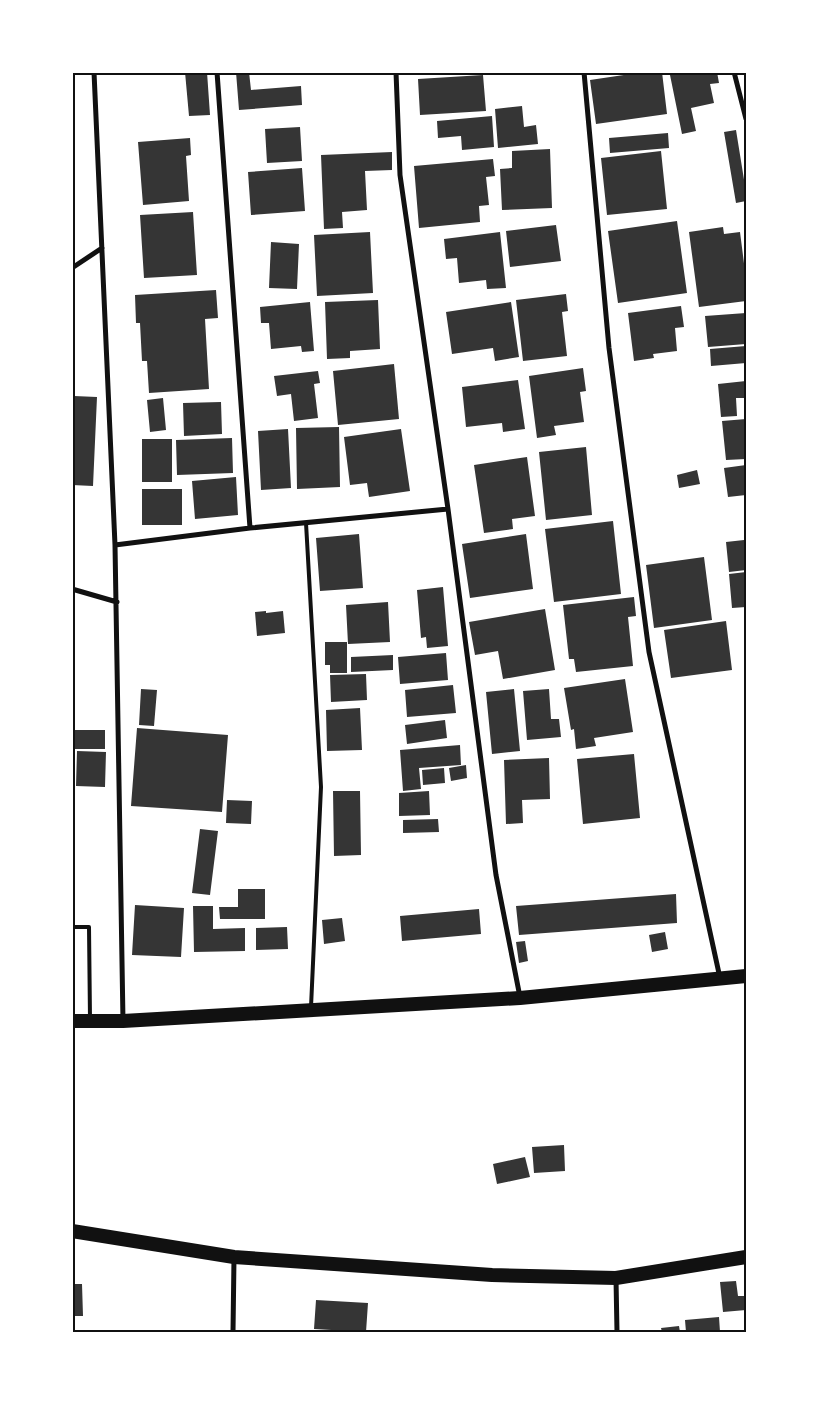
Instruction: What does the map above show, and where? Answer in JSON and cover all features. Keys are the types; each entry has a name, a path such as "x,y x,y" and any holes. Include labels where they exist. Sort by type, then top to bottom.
{"highway":[{"path":"72,1021 124,1021 520,998 746,976"},
{"path":"72,1231 234,1257 492,1275 616,1278 746,1257"}],"street":[{"path":"94,72 117,602 124,1021"},
{"path":"217,72 250,528"},
{"path":"396,72 400,175 448,509 496,875 520,998"},
{"path":"584,72 609,348 649,652 720,979"},
{"path":"734,72 746,119"},
{"path":"72,268 102,248"},
{"path":"115,545 250,528 448,509"},
{"path":"72,589 117,602"},
{"path":"232,1332 234,1257"},
{"path":"616,1278 617,1332"}],"lane":[{"path":"306,523 321,788 310,1010"},
{"path":"72,927 89,926 90,1021"}],"building":[{"path":"185,72 207,72 210,115 189,116"},
{"path":"236,72 249,72 251,90 301,86 302,105 239,110"},
{"path":"644,72 662,72 667,114 596,124 590,80"},
{"path":"683,72 717,72 719,83 710,84 714,103 691,108 696,131 682,134 670,75"},
{"path":"483,75 486,111 420,115 418,79"},
{"path":"522,106 524,127 536,125 538,144 498,148 495,109"},
{"path":"492,116 494,147 462,150 461,136 438,138 437,121"},
{"path":"300,127 302,161 267,163 265,129"},
{"path":"736,130 746,201 736,203 724,132"},
{"path":"668,133 669,148 610,153 609,138"},
{"path":"190,138 191,155 186,156 189,201 143,205 138,142"},
{"path":"550,149 552,208 502,210 500,169 512,168 512,151"},
{"path":"661,151 667,209 607,215 601,158"},
{"path":"392,152 392,170 365,171 367,210 342,212 343,228 324,229 321,155"},
{"path":"493,159 495,176 486,177 489,205 479,206 480,222 419,228 414,166"},
{"path":"302,168 305,211 251,215 248,172"},
{"path":"193,212 197,275 144,278 140,215"},
{"path":"677,221 687,293 618,303 608,231"},
{"path":"556,225 561,261 510,267 506,231"},
{"path":"723,227 724,234 740,232 746,279 746,301 699,307 689,232"},
{"path":"370,232 373,293 317,296 314,235"},
{"path":"500,232 506,288 487,289 486,280 459,283 457,258 446,259 444,239"},
{"path":"271,242 299,244 297,289 269,288"},
{"path":"216,290 218,318 205,319 209,389 149,393 147,361 142,361 140,323 136,323 135,295"},
{"path":"566,294 568,311 562,312 567,356 523,361 516,300"},
{"path":"378,300 380,349 350,351 350,358 327,359 325,302"},
{"path":"310,302 314,351 302,352 301,346 271,349 269,323 261,323 260,307"},
{"path":"511,302 519,357 495,361 493,348 452,354 446,312"},
{"path":"681,306 684,327 675,328 677,351 653,354 654,358 634,361 628,313"},
{"path":"746,313 746,344 708,347 705,316"},
{"path":"746,346 746,363 711,366 710,349"},
{"path":"394,364 399,419 338,425 333,371"},
{"path":"583,368 586,391 580,392 584,422 554,426 556,435 537,438 529,376"},
{"path":"318,371 320,383 314,384 318,418 294,421 291,394 277,396 274,376"},
{"path":"518,380 525,429 503,432 502,423 466,427 462,387"},
{"path":"746,381 746,398 736,398 737,416 721,417 718,384"},
{"path":"74,396 97,397 93,486 72,485"},
{"path":"163,398 166,430 150,432 147,400"},
{"path":"221,402 222,434 184,436 183,403"},
{"path":"746,419 746,459 726,460 722,421"},
{"path":"339,427 340,487 297,489 296,428"},
{"path":"288,429 291,488 261,490 258,431"},
{"path":"401,429 410,491 369,497 367,483 350,485 344,437"},
{"path":"232,438 233,473 177,475 176,440"},
{"path":"142,439 172,439 172,482 142,482"},
{"path":"586,447 592,515 546,520 539,452"},
{"path":"527,457 535,516 512,519 513,529 484,533 474,465"},
{"path":"746,465 746,495 728,497 724,468"},
{"path":"697,470 700,484 679,488 677,475"},
{"path":"236,477 238,515 195,519 192,481"},
{"path":"142,489 182,489 182,525 142,525"},
{"path":"613,521 621,594 554,602 545,529"},
{"path":"359,534 363,588 320,591 316,538"},
{"path":"526,534 533,589 470,598 462,544"},
{"path":"744,540 746,547 746,570 729,572 726,542"},
{"path":"704,557 712,620 654,628 646,565"},
{"path":"746,572 746,607 732,608 729,574"},
{"path":"443,587 448,646 427,648 426,637 421,638 417,590"},
{"path":"634,597 636,616 628,617 633,666 576,672 574,659 569,659 563,605"},
{"path":"388,602 390,642 348,644 346,605"},
{"path":"545,609 555,670 503,679 498,651 475,655 469,622"},
{"path":"266,611 266,613 283,611 285,633 257,636 255,612"},
{"path":"726,621 732,670 671,678 664,630"},
{"path":"325,642 347,642 347,673 330,673 330,665 325,665"},
{"path":"446,653 448,680 400,684 398,657"},
{"path":"393,655 393,670 351,672 351,657"},
{"path":"366,674 367,700 331,702 330,675"},
{"path":"625,679 633,732 594,738 596,746 576,749 574,729 571,730 564,688"},
{"path":"453,685 456,713 407,717 405,690"},
{"path":"141,689 157,690 154,726 139,725"},
{"path":"514,689 520,751 492,754 486,692"},
{"path":"549,689 551,719 559,719 561,737 527,740 523,691"},
{"path":"360,708 362,750 327,751 326,710"},
{"path":"445,720 447,738 407,744 405,725"},
{"path":"137,728 228,735 222,812 131,806"},
{"path":"72,730 105,730 105,749 72,749"},
{"path":"460,745 461,765 419,768 421,789 403,791 400,750"},
{"path":"77,751 106,752 105,787 76,786"},
{"path":"634,754 640,818 583,824 577,759"},
{"path":"549,758 550,799 522,800 523,823 506,824 504,760"},
{"path":"466,765 467,778 451,781 449,768"},
{"path":"444,768 445,783 423,785 422,770"},
{"path":"333,791 360,791 361,855 334,856"},
{"path":"429,791 430,815 399,816 399,793"},
{"path":"227,800 252,801 251,824 226,823"},
{"path":"438,819 439,832 403,833 403,820"},
{"path":"200,829 218,831 210,895 192,893"},
{"path":"238,889 265,889 265,919 220,919 219,907 238,907"},
{"path":"676,894 677,923 519,935 516,906"},
{"path":"135,905 184,908 181,957 132,955"},
{"path":"193,906 213,906 213,929 245,928 245,951 194,952"},
{"path":"479,909 481,934 402,941 400,916"},
{"path":"342,918 345,941 324,944 322,920"},
{"path":"287,927 288,949 256,950 256,928"},
{"path":"665,932 668,949 652,952 649,935"},
{"path":"525,941 528,961 519,963 516,942"},
{"path":"564,1145 565,1171 534,1173 532,1147"},
{"path":"525,1157 530,1177 497,1184 493,1164"},
{"path":"736,1281 738,1296 746,1296 746,1310 723,1312 720,1282"},
{"path":"72,1284 82,1284 83,1316 72,1316"},
{"path":"316,1300 368,1303 366,1332 314,1329"},
{"path":"719,1317 720,1332 686,1332 685,1320"},
{"path":"679,1326 680,1332 662,1332 661,1328"}]}
